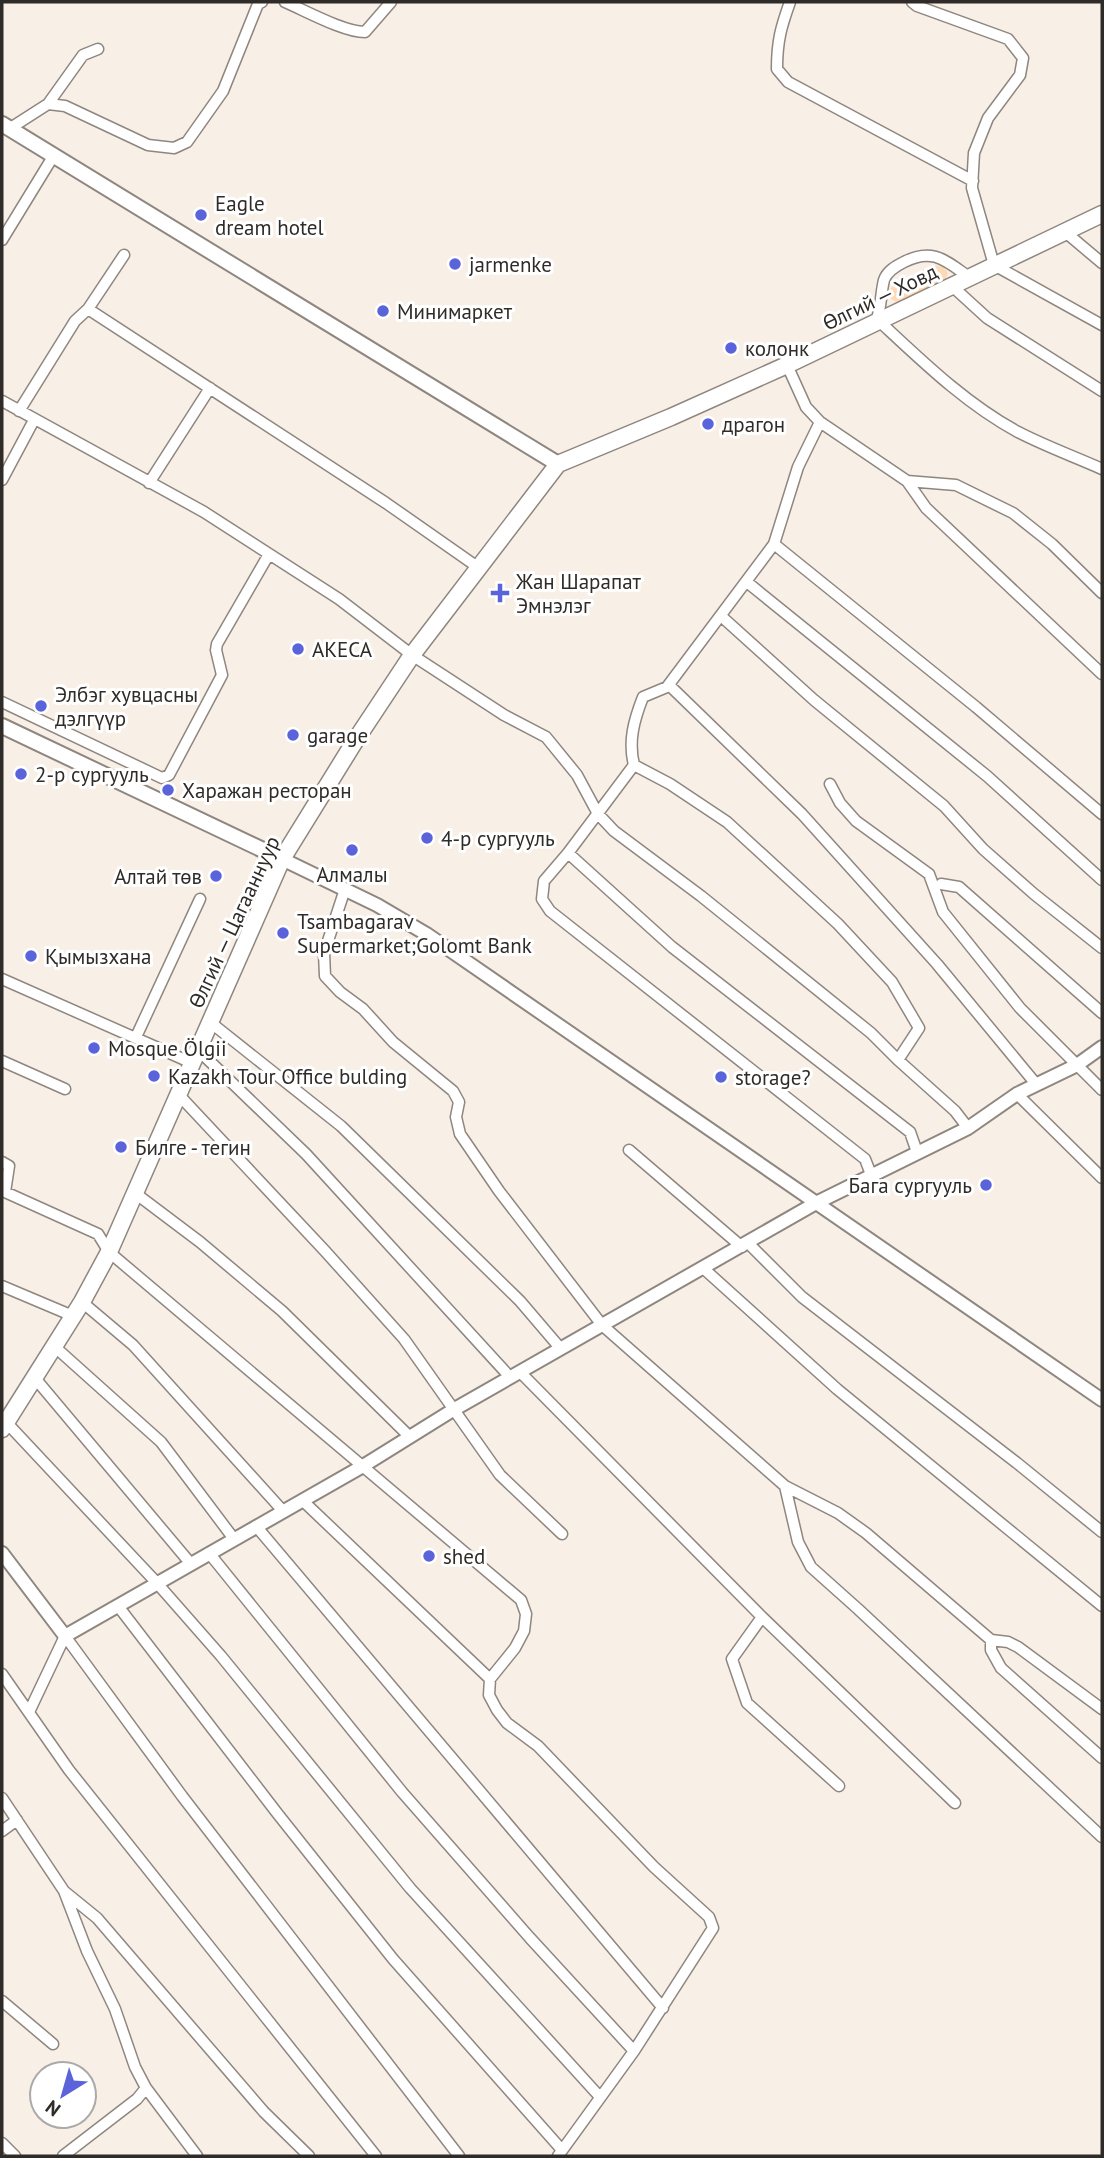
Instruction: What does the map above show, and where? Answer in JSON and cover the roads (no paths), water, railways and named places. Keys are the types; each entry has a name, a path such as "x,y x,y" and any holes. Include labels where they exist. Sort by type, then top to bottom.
{"highway":[{"name":"Өлгий — Ховд","path":"558,464 787,365 1102,214"},
{"name":"Өлгий — Цагааннуур","path":"4,1426 55,1347 109,1252 282,859 412,655 558,464"}],"main road":[{"path":"5,126 558,464"},
{"path":"2,726 282,859"}],"street":[{"path":"285,2 350,32 365,32 391,2"},
{"path":"790,2 779,34 777,55 777,69 788,82 972,181"},
{"path":"912,2 1008,38 1023,58 1020,75 988,118 974,153 972,188 994,265 1102,325"},
{"path":"48,104 65,106 148,145 174,148 187,142 223,91 260,3"},
{"path":"5,126 48,104 83,55 98,49"},
{"path":"2,240 6,224 54,155"},
{"path":"1065,231 1102,263"},
{"path":"969,277 929,254 904,262 885,278 877,323 968,398 1018,432 1102,469"},
{"path":"19,411 75,321 88,309 124,255"},
{"path":"952,286 986,318 1102,391"},
{"path":"88,309 386,503 479,568"},
{"path":"787,365 806,407 820,422 907,481 926,509 1102,674"},
{"path":"149,483 210,388"},
{"path":"2,401 204,512 339,599 412,655 504,715 546,737 577,775 598,814 614,831 701,896 871,1033 955,1111 968,1128"},
{"path":"2,480 34,420"},
{"path":"820,422 798,467 774,544 748,583 668,685 643,697 633,723 631,753 634,765 670,784 727,822 838,924 892,982 919,1028 898,1060"},
{"path":"907,481 956,485 1013,513 1052,544 1102,593"},
{"path":"774,544 976,707 1102,814"},
{"path":"2,702 162,778 169,775 222,674 217,645 269,554"},
{"path":"748,583 987,776 1102,880"},
{"path":"720,616 814,700 944,806 983,849 1034,894 1102,948"},
{"path":"668,685 802,814 937,964 1036,1084"},
{"path":"634,765 544,881 542,899 550,911 865,1159 872,1177"},
{"path":"830,784 840,803 856,821 929,874 943,912 1020,1008 1102,1090"},
{"path":"568,853 672,947 910,1132 918,1152"},
{"path":"282,859 345,888 428,936 1102,1400"},
{"path":"941,884 959,887 1102,1013"},
{"path":"345,888 324,953 325,976 340,992 363,1009 393,1042 453,1091 459,1102 456,1117 460,1134 499,1191 602,1325 785,1486 838,1514 866,1534 991,1640 1000,1640 1018,1647 1102,1709"},
{"path":"136,1037 200,900"},
{"path":"2,979 136,1037 195,1056 306,1154 515,1375 955,1803"},
{"path":"210,1023 341,1126 520,1301 561,1349"},
{"path":"29,1712 65,1636 816,1203 968,1128 1017,1094 1077,1065 1102,1047"},
{"path":"2,1061 65,1089"},
{"path":"177,1093 404,1339 500,1475 562,1534"},
{"path":"1017,1094 1102,1178"},
{"path":"629,1150 745,1245 803,1297 1102,1532"},
{"path":"2,1162 9,1166 5,1192 98,1234 109,1252 521,1600 527,1614 524,1631 490,1679 489,1695 497,1710 507,1723 538,1746 654,1867 709,1917 713,1928 663,2008 560,2153 393,1959 118,1605"},
{"path":"135,1193 200,1242 282,1311 409,1436"},
{"path":"703,1268 837,1389 1102,1606"},
{"path":"2,1286 77,1309 133,1345 283,1511"},
{"path":"55,1347 161,1442 234,1539"},
{"path":"34,1377 191,1564"},
{"path":"4,1426 156,1582 221,1656 410,1888 600,2097"},
{"path":"785,1486 798,1542 811,1567 1102,1837"},
{"path":"302,1500 490,1679"},
{"path":"256,1526 663,2008"},
{"path":"2,1553 183,1797 459,2156"},
{"path":"209,1553 402,1792 634,2051"},
{"path":"762,1617 732,1659 747,1703 839,1786"},
{"path":"991,1640 991,1650 1001,1668 1102,1758"},
{"path":"2,1674 69,1770 376,2156"},
{"path":"2,1798 64,1891 146,2088 197,2156"},
{"path":"2,1831 17,1820"},
{"path":"64,1891 97,1918 264,2112 309,2156"},
{"path":"2,2001 53,2044"},
{"path":"64,2156 146,2088"},
{"path":"2,2143 15,2156"}],"place":[{"name":"Eagle dream hotel","path":"201,215"},
{"name":"jarmenke","path":"455,264"},
{"name":"Минимаркет","path":"383,311"},
{"name":"колонк","path":"731,348"},
{"name":"драгон","path":"708,424"},
{"name":"Жан Шарапат Эмнэлэг","path":"500,593"},
{"name":"АКЕСА","path":"298,649"},
{"name":"Элбэг хувцасны дэлгүүр","path":"41,706"},
{"name":"garage","path":"293,735"},
{"name":"2-р сургууль","path":"21,774"},
{"name":"Харажан ресторан","path":"168,790"},
{"name":"4-р сургууль","path":"427,838"},
{"name":"Алмалы","path":"352,850"},
{"name":"Алтай төв","path":"216,876"},
{"name":"Tsambagarav Supermarket;Golomt Bank","path":"283,933"},
{"name":"Қымызхана","path":"31,956"},
{"name":"Mosque Ölgii","path":"94,1048"},
{"name":"Kazakh Tour Office bulding","path":"154,1076"},
{"name":"storage?","path":"721,1077"},
{"name":"Билге - тегин","path":"121,1147"},
{"name":"Бага сургууль","path":"986,1185"},
{"name":"shed","path":"429,1556"}]}
